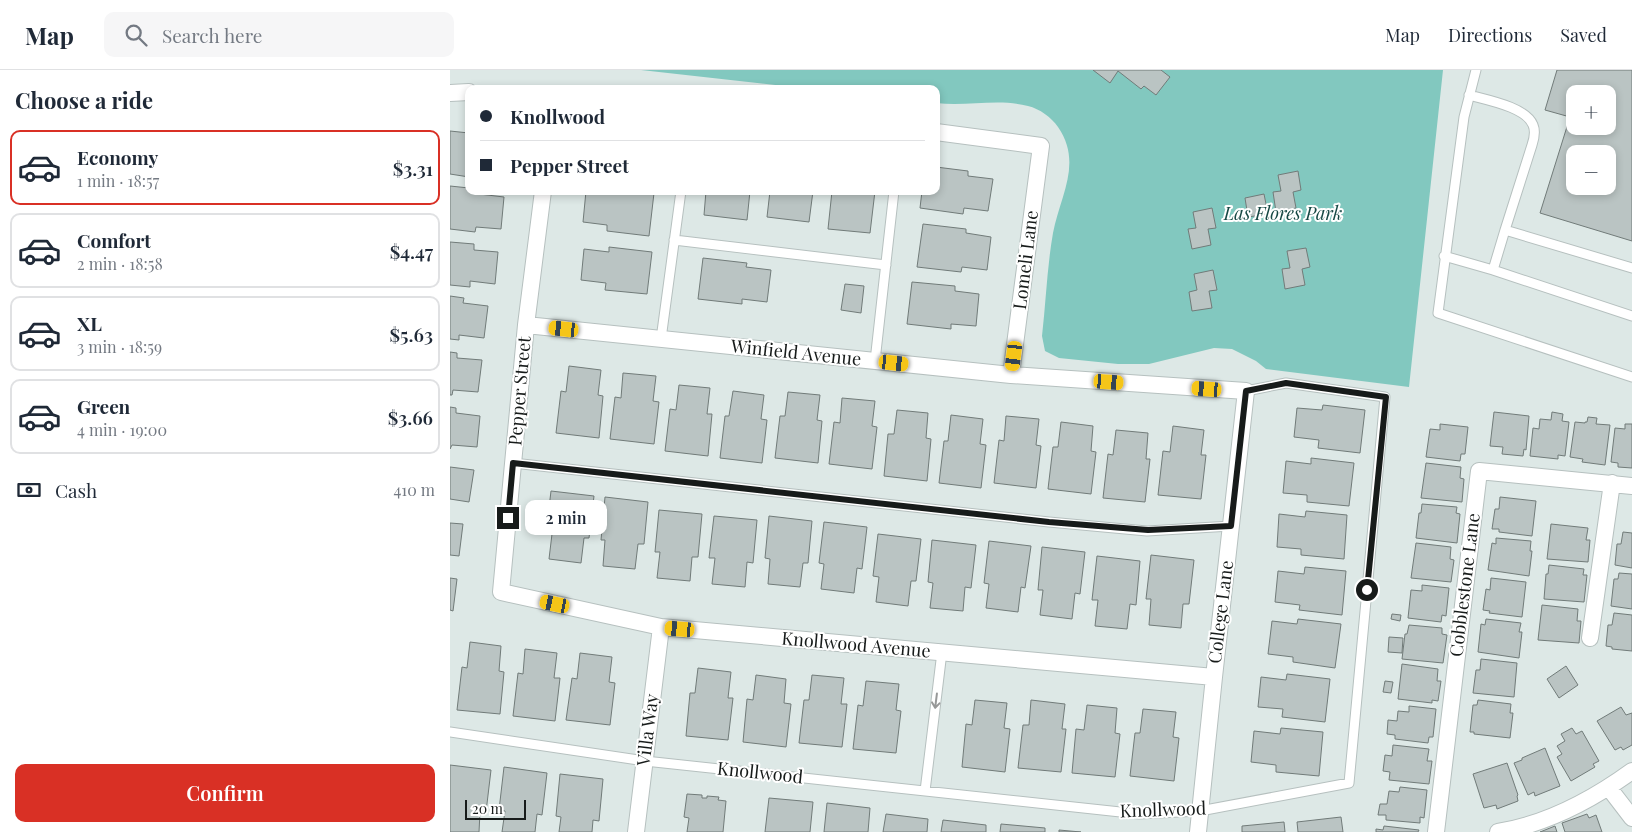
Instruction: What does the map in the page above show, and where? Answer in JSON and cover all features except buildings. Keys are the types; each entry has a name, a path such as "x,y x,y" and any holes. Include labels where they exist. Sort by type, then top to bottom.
{"street":[{"path":"450,93 465,92"},
{"name":"Lomeli Lane","path":"940,133 1041,146 1011,375"},
{"name":"Pepper Street","path":"501,592 526,325 542,195"},
{"name":"Winfield Avenue","path":"526,325 1011,375 1246,391"},
{"name":"College Lane","path":"1198,832 1246,391"},
{"name":"Cobblestone Lane","path":"1436,832 1479,471 1632,486"},
{"path":"1590,638 1612,484"},
{"name":"Knollwood Avenue","path":"501,592 661,627 1214,677"},
{"name":"Villa Way","path":"636,832 661,627"},
{"path":"1498,832 1520,828 1558,815 1609,788 1632,771"},
{"path":"1609,788 1632,818"}],"lane":[{"path":"1476,70 1464,117 1444,256 1438,313 1632,377"},
{"path":"1469,94 1517,110 1526,116 1533,125 1535,134 1493,270"},
{"path":"661,339 680,195"},
{"path":"875,361 894,195"},
{"path":"1505,230 1632,268"},
{"path":"674,240 886,265"},
{"path":"1444,256 1493,270 1632,316"},
{"name":"Knollwood","path":"450,732 645,761 1139,814 1200,811 1349,783 1386,397 1286,383 1246,391"},
{"path":"513,463 1039,521 1148,530 1231,526"},
{"path":"925,791 942,652"}],"green space":[{"name":"Las Flores Park","path":"641,70 1443,70 1409,387 1266,369 1256,361 1232,349 1214,348 1149,364 1118,364 1059,358 1045,351 1042,336 1049,259 1056,219 1068,180 1069,154 1065,140 1058,127 1049,117 1037,109 1017,104 940,103 940,85 775,85"}],"route":[{"path":"508,518 513,463 1049,522 1148,530 1231,526 1246,391 1286,383 1386,397 1367,590"}]}
